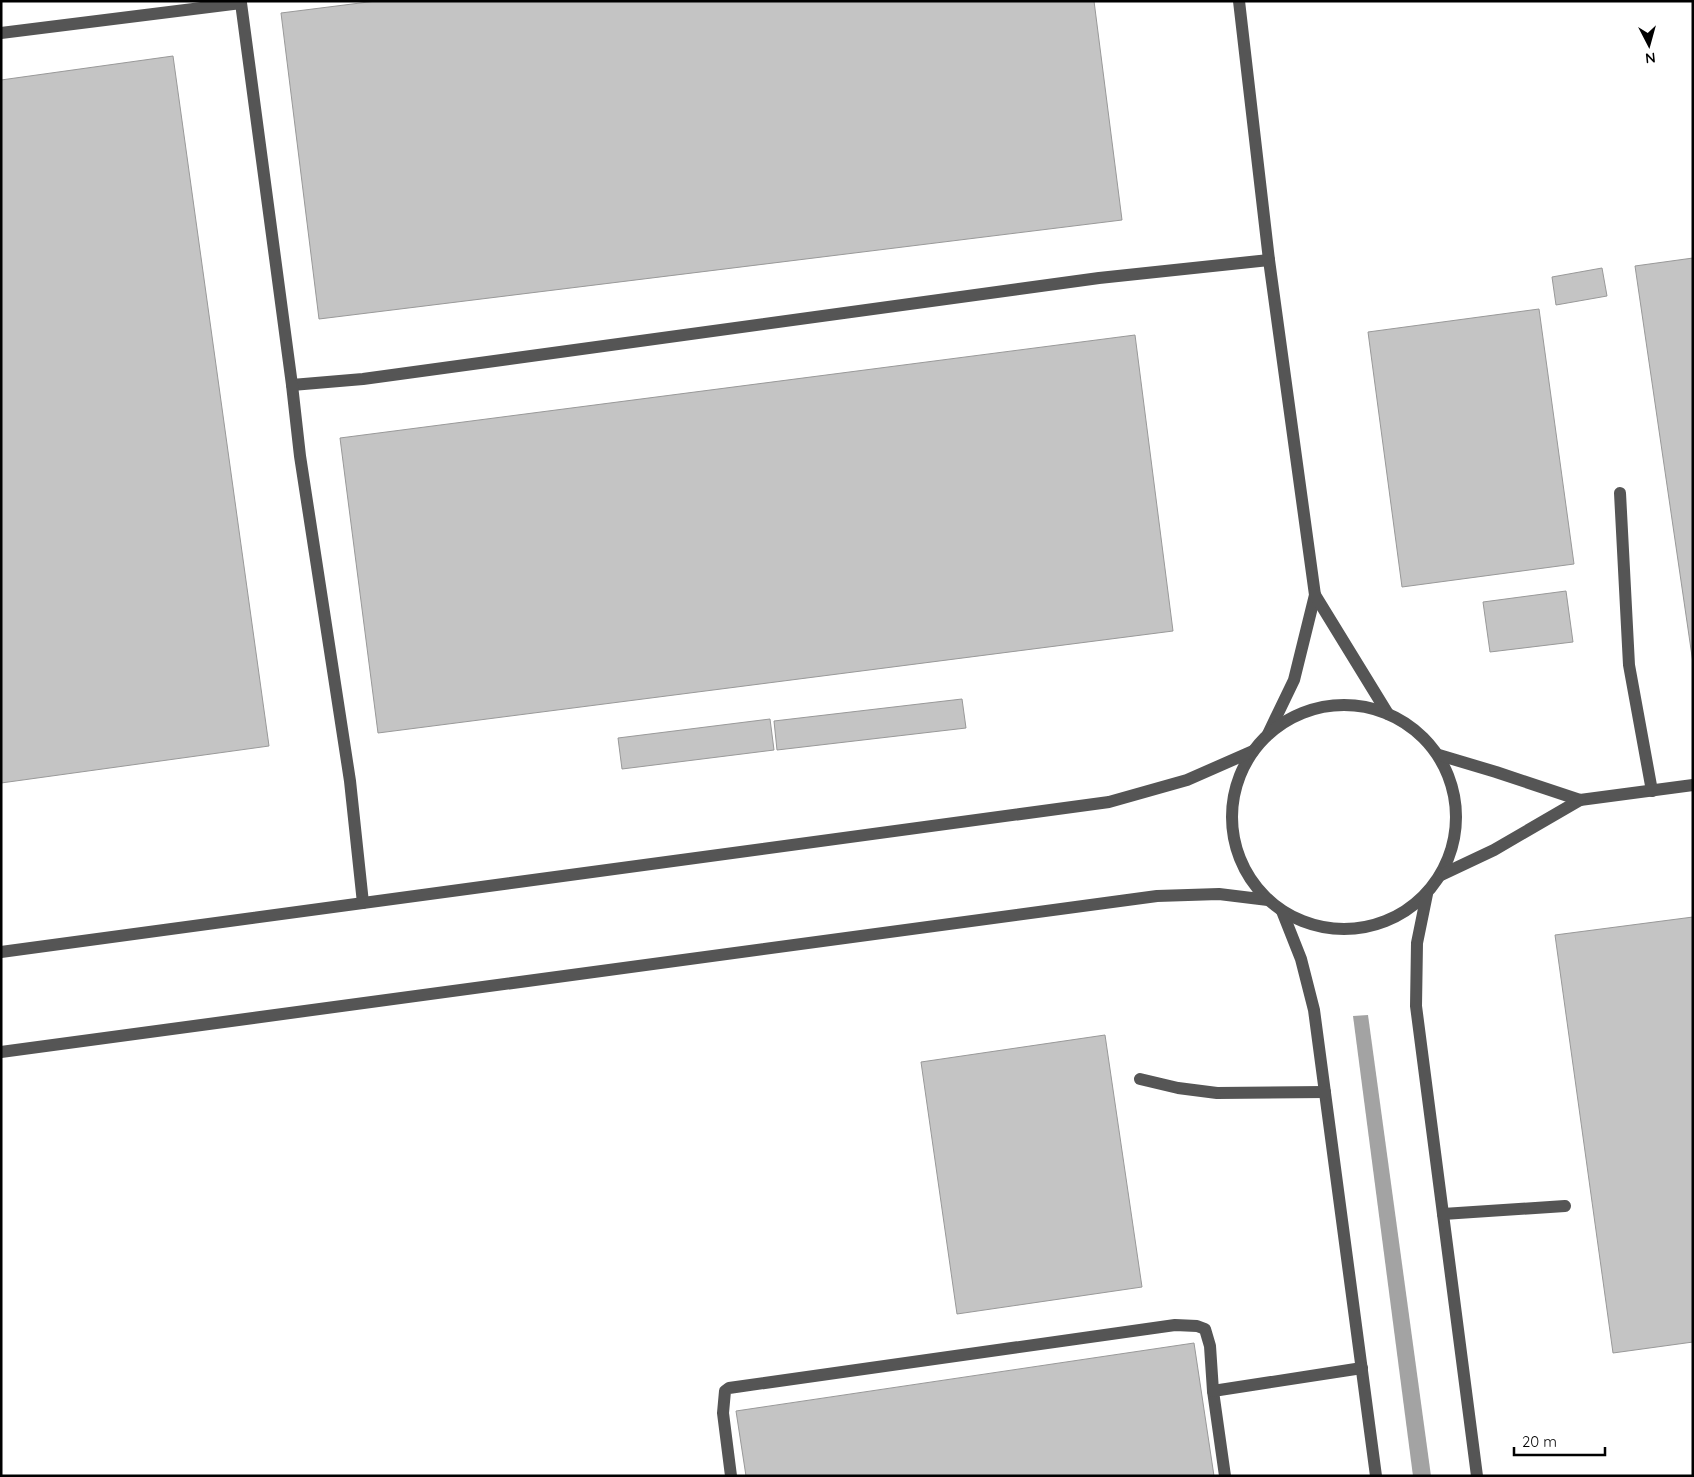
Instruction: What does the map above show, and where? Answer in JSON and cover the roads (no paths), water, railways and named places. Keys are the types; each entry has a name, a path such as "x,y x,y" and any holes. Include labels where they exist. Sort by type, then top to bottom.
{"street":[{"path":"1239,1 1269,260 1315,595 1294,680 1268,734"},
{"path":"1,33 241,2 302,466 350,781 363,903"},
{"path":"292,386 363,379 1099,278 1269,260"},
{"path":"1620,493 1629,665 1652,791"},
{"path":"1315,595 1388,714"},
{"path":"1325,707 1360,707 1388,714 1407,724 1424,738 1439,755 1449,774 1457,815 1456,836 1450,857 1441,876 1427,894 1410,909 1390,920 1368,927 1346,930 1323,928 1301,921 1282,911 1268,900 1254,885 1244,868 1236,849 1232,829 1235,788 1253,751 1268,734 1304,712 1325,707"},
{"path":"1,952 1109,802 1187,780 1253,751"},
{"path":"1439,755 1580,800"},
{"path":"1441,876 1494,850 1580,800 1693,785"},
{"path":"1,1052 1157,896 1219,894 1268,900"},
{"path":"1427,894 1417,943 1416,1006 1476,1476"},
{"path":"1282,911 1301,959 1314,1010 1376,1476"},
{"path":"1140,1079 1178,1088 1217,1093 1325,1092"},
{"path":"1443,1214 1565,1206"},
{"path":"731,1476 723,1413 725,1391 729,1388 1175,1325 1197,1326 1205,1329 1210,1346 1225,1476"},
{"path":"1214,1391 1362,1368"}]}
